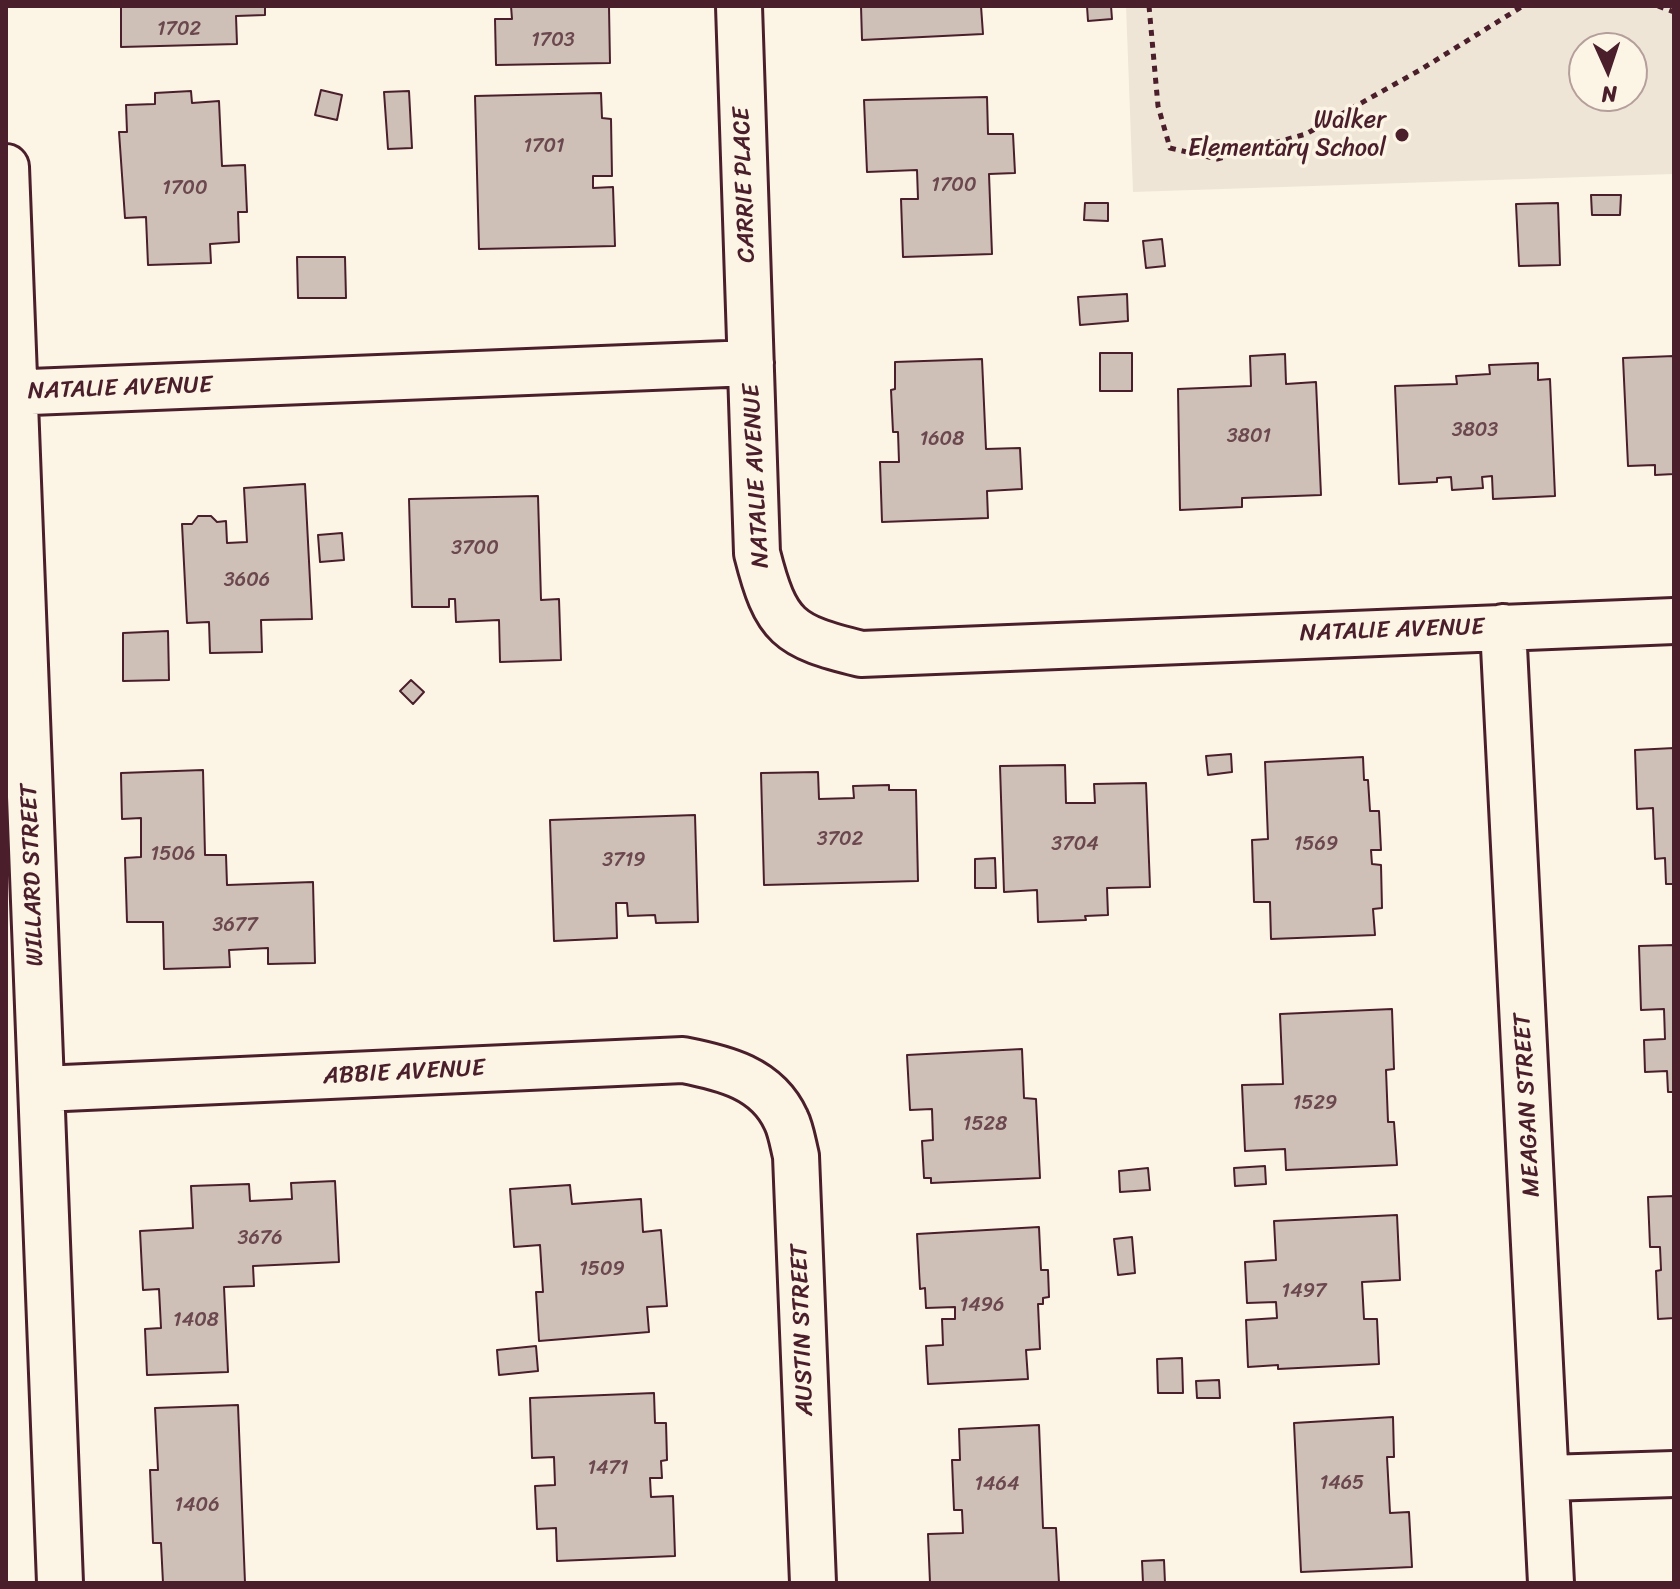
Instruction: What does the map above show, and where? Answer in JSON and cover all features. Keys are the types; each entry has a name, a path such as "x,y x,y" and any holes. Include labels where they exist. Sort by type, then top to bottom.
{"street":[{"name":"CARRIE PLACE","path":"739,6 751,363"},
{"name":"WILLARD STREET","path":"6,167 10,393 42,1089 60,1583"},
{"name":"NATALIE AVENUE","path":"10,393 751,363 757,553 766,589 783,623 817,643 861,654 1674,621"},
{"name":"MEAGAN STREET","path":"1503,627 1551,1583"},
{"name":"ABBIE AVENUE","path":"42,1089 683,1060 727,1069 762,1087"},
{"name":"AUSTIN STREET","path":"762,1087 786,1118 796,1156 813,1583"},
{"path":"1547,1478 1674,1474"}],"path":[{"path":"1149,6 1158,106 1170,148 1217,159 1306,134 1420,70 1523,6"},
{"path":"1658,6 1674,12"}],"shaded area":[{"name":"Walker Elementary School","path":"1126,6 1674,6 1674,174 1133,192"}],"building":[{"path":"121,6 265,6 265,15 236,16 237,44 121,47"},
{"path":"511,6 609,7 610,63 496,65 495,19 512,19"},
{"path":"861,6 981,6 983,34 862,40"},
{"path":"1087,6 1111,6 1112,19 1088,21"},
{"path":"321,90 342,95 337,120 315,115"},
{"path":"191,91 192,103 219,101 222,166 245,165 247,212 238,212 239,242 210,244 211,263 148,265 146,217 125,218 119,132 127,132 126,105 155,104 155,93"},
{"path":"409,91 412,148 388,149 384,92"},
{"path":"601,93 602,118 611,119 612,176 593,176 593,188 613,187 615,246 479,249 475,96"},
{"path":"987,97 988,134 1013,134 1015,173 989,174 992,254 903,257 901,199 918,199 917,170 867,172 864,100"},
{"path":"1591,195 1621,195 1620,215 1592,215"},
{"path":"1085,203 1108,203 1108,221 1084,220"},
{"path":"1558,203 1560,265 1519,266 1516,204"},
{"path":"1162,239 1165,266 1146,268 1143,241"},
{"path":"297,257 345,257 346,298 298,298"},
{"path":"1127,294 1128,321 1080,325 1078,297"},
{"path":"1100,353 1132,353 1132,391 1100,391"},
{"path":"1285,354 1286,384 1316,382 1321,495 1242,498 1242,507 1180,510 1178,389 1251,386 1250,356"},
{"path":"1674,356 1674,474 1655,475 1655,465 1628,466 1623,358"},
{"path":"982,359 986,449 1020,448 1022,489 987,491 988,518 882,522 880,462 899,462 898,432 893,432 891,390 895,389 895,362"},
{"path":"1538,363 1538,380 1550,379 1555,496 1493,499 1492,476 1482,477 1483,488 1452,490 1451,477 1437,478 1437,482 1399,484 1395,386 1457,384 1456,376 1490,374 1489,365"},
{"path":"305,484 312,619 261,620 262,652 210,653 209,622 187,623 182,524 192,524 198,516 211,516 217,522 226,521 227,543 247,542 244,488"},
{"path":"538,496 541,600 559,599 561,660 500,662 499,620 456,622 455,599 449,599 449,607 412,607 409,499"},
{"path":"342,533 344,560 320,562 318,535"},
{"path":"168,631 169,680 123,681 123,633"},
{"path":"411,680 424,692 413,704 400,691"},
{"path":"1674,748 1674,884 1666,884 1665,858 1655,859 1653,808 1637,809 1635,750"},
{"path":"1231,754 1232,772 1208,775 1206,756"},
{"path":"1363,757 1370,811 1379,811 1381,850 1371,850 1372,864 1381,865 1382,908 1373,909 1375,935 1271,939 1270,902 1254,902 1252,840 1268,839 1265,762"},
{"path":"1065,765 1066,803 1095,803 1094,784 1146,783 1150,887 1107,888 1108,915 1085,916 1086,920 1038,922 1037,890 1004,892 1000,766"},
{"path":"203,770 205,855 226,855 227,885 313,882 315,963 268,964 268,948 229,950 230,967 164,969 163,922 127,922 125,858 141,857 141,818 122,819 121,773"},
{"path":"818,772 819,799 854,798 853,786 889,785 889,790 916,790 918,881 764,885 761,773"},
{"path":"695,815 698,922 656,923 655,915 628,916 627,903 616,903 617,938 554,941 550,820"},
{"path":"995,858 996,888 975,888 975,859"},
{"path":"1674,945 1674,1092 1668,1092 1667,1071 1645,1072 1644,1040 1665,1039 1664,1009 1641,1010 1639,946"},
{"path":"1392,1009 1394,1069 1386,1070 1388,1122 1394,1122 1397,1165 1286,1170 1285,1149 1245,1151 1242,1085 1283,1084 1280,1014"},
{"path":"1022,1049 1024,1098 1036,1099 1040,1178 931,1183 931,1178 924,1178 922,1141 933,1140 932,1109 910,1110 907,1055"},
{"path":"1265,1166 1266,1184 1235,1186 1234,1168"},
{"path":"1148,1168 1150,1190 1120,1192 1119,1171"},
{"path":"335,1181 339,1262 253,1266 254,1286 224,1287 228,1372 147,1375 145,1329 161,1328 159,1289 143,1290 140,1231 193,1228 191,1186 249,1184 250,1201 292,1199 291,1183"},
{"path":"570,1185 572,1204 641,1199 643,1232 661,1230 667,1306 647,1307 649,1332 539,1341 536,1292 543,1292 540,1245 514,1247 510,1189"},
{"path":"1674,1196 1674,1318 1658,1319 1656,1271 1661,1270 1660,1247 1650,1247 1648,1197"},
{"path":"1397,1215 1400,1280 1362,1282 1364,1319 1377,1319 1379,1364 1278,1369 1278,1365 1248,1367 1246,1320 1277,1318 1276,1302 1247,1303 1245,1262 1276,1260 1274,1221"},
{"path":"1039,1227 1041,1270 1048,1270 1049,1297 1043,1298 1043,1304 1038,1304 1040,1349 1026,1350 1028,1379 928,1384 926,1346 943,1345 942,1319 955,1319 955,1307 926,1308 925,1288 920,1289 917,1234"},
{"path":"1132,1237 1135,1273 1118,1275 1114,1239"},
{"path":"536,1346 538,1371 499,1375 497,1350"},
{"path":"1182,1358 1183,1393 1158,1393 1157,1359"},
{"path":"1219,1380 1220,1398 1197,1398 1196,1381"},
{"path":"654,1393 655,1423 666,1423 667,1460 661,1461 662,1478 650,1478 651,1497 673,1496 675,1556 557,1561 556,1528 537,1529 535,1486 555,1485 554,1457 532,1458 530,1398"},
{"path":"238,1405 245,1583 163,1583 161,1543 153,1543 150,1470 158,1470 155,1408"},
{"path":"1393,1417 1394,1457 1387,1457 1390,1513 1409,1512 1412,1567 1301,1572 1294,1423"},
{"path":"1039,1425 1043,1528 1056,1528 1059,1583 930,1583 928,1534 963,1533 962,1510 954,1510 952,1460 960,1460 959,1429"},
{"path":"1164,1560 1165,1583 1143,1583 1142,1561"}],"place":[{"name":"Walker Elementary School","path":"1402,135"}]}
